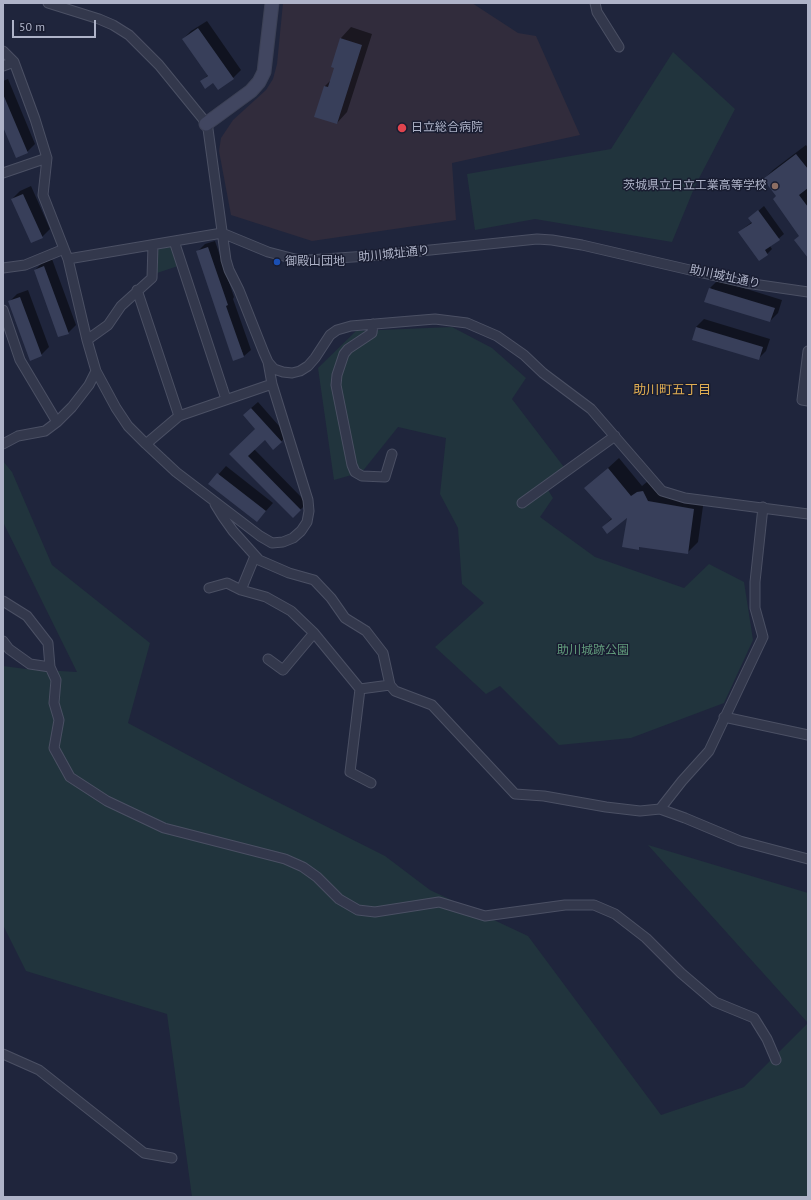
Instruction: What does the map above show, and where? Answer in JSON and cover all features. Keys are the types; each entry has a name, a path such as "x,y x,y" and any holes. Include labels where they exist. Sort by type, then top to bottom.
{"street":[{"path":"3,50 14,62 47,158 44,195 68,259 87,340 96,371 116,408 128,426 176,472 260,536 272,543 283,542 293,538 301,531 307,522 309,511 308,500 272,384 268,362 226,260 209,136 206,124 199,113 159,65 129,35 113,25 99,19 48,3"},
{"path":"206,124 251,91 259,82 264,72 272,3"},
{"path":"595,3 597,12 619,47"},
{"path":"3,66 14,62"},
{"path":"3,173 47,158"},
{"path":"68,259 222,233"},
{"name":"助川城址通り","path":"222,233 268,252 295,259 309,260 375,256 537,239 552,240 582,244 746,282 808,292"},
{"path":"174,241 226,399"},
{"path":"87,340 108,325 121,306 152,278 153,245"},
{"path":"3,268 25,265 64,249"},
{"path":"137,290 179,416"},
{"path":"3,310 20,360 57,422"},
{"path":"268,362 274,369 283,372 292,373 300,371 308,366 315,358 330,335 337,330 350,326 435,319 467,323 497,336 524,355 543,373 591,409 662,491 685,498 808,514"},
{"path":"373,324 372,333 348,349 344,354 337,375 336,385 352,465 355,472 362,476 385,477 392,454"},
{"path":"808,352 802,400 808,401"},
{"path":"3,444 18,436 45,431 57,422 72,407 90,385 96,371"},
{"path":"146,444 179,416 272,384"},
{"path":"522,503 615,436"},
{"path":"214,501 233,531 259,560 289,573 314,580 331,598 345,618 366,631 383,653 390,685 395,691 432,705 516,794 544,796 606,807 640,811 660,809 686,818 740,841 808,859"},
{"path":"660,809 682,781 709,751 763,637 755,608 755,582 763,508"},
{"path":"241,590 255,556"},
{"path":"209,588 226,583 241,590 266,597 291,611 314,633 360,690 350,772 371,782"},
{"path":"3,601 27,616 48,643 50,668 56,680 54,703 58,720 54,748 70,777 107,801 164,828 285,859 303,867 317,877 339,899 358,910 375,912 438,902 485,916 565,905 594,905 615,914 646,938 681,973 715,1002 754,1018 767,1038 776,1060"},
{"path":"268,659 283,670 314,633"},
{"path":"3,642 9,649 30,664 50,668"},
{"path":"360,690 390,685"},
{"path":"724,717 808,735"},
{"path":"3,1054 39,1070 144,1152 172,1158"}],"shaded area":[{"name":"日立総合病院","path":"283,3 472,3 518,33 536,36 580,135 452,163 456,220 312,241 231,215 219,151 221,138 233,120 266,90 273,79 277,64"}],"green space":[{"path":"673,52 735,109 695,186 672,242 535,219 475,230 467,174 611,149"},
{"path":"174,242 181,265 154,274 155,246"},
{"name":"助川城跡公園","path":"452,327 492,348 526,378 512,399 570,475 548,490 553,498 540,517 595,557 684,588 709,564 744,582 753,640 724,703 631,738 559,745 500,686 486,694 435,647 484,603 462,584 458,528 440,494 446,438 398,427 362,472 334,480 318,368 356,331"},
{"path":"3,461 12,472 52,565 150,643 128,723 240,783 385,856 430,890 528,936 661,1115 744,1087 808,1023 808,1197 192,1197 167,1014 26,971 3,925 3,666 77,672 3,522"},
{"path":"648,845 808,893 808,1023"}],"building":[{"path":"198,28 234,79 218,90 213,83 205,89 200,81 208,76 182,39"},
{"path":"340,38 362,45 337,124 314,117 324,86 328,87 334,68 331,67"},
{"path":"3,94 28,153 16,158 3,127"},
{"path":"796,154 808,169 808,188 799,195 808,207 808,258 794,240 799,236 773,199 776,196 763,179"},
{"path":"23,194 43,238 31,243 11,199"},
{"path":"758,210 780,240 765,250 768,255 759,261 738,232 752,223 748,218"},
{"path":"208,247 228,305 226,306 244,357 233,361 196,251"},
{"path":"44,266 69,334 58,337 34,270"},
{"path":"709,288 775,308 770,322 704,302"},
{"path":"20,297 42,356 30,361 8,301"},
{"path":"696,327 763,347 759,360 692,340"},
{"path":"251,408 282,442 273,450 265,440 248,456 301,510 293,518 229,454 255,429 243,415"},
{"path":"608,468 631,496 637,492 643,491 648,501 694,509 688,554 639,547 639,550 622,547 627,518 607,534 602,527 612,519 584,488"},
{"path":"217,473 266,511 257,522 208,484"}],"place":[{"name":"日立総合病院","path":"402,128"},
{"name":"茨城県立日立工業高等学校","path":"775,186"},
{"name":"御殿山団地","path":"277,262"}],"district":[{"name":"助川町五丁目","path":"672,390"}]}
